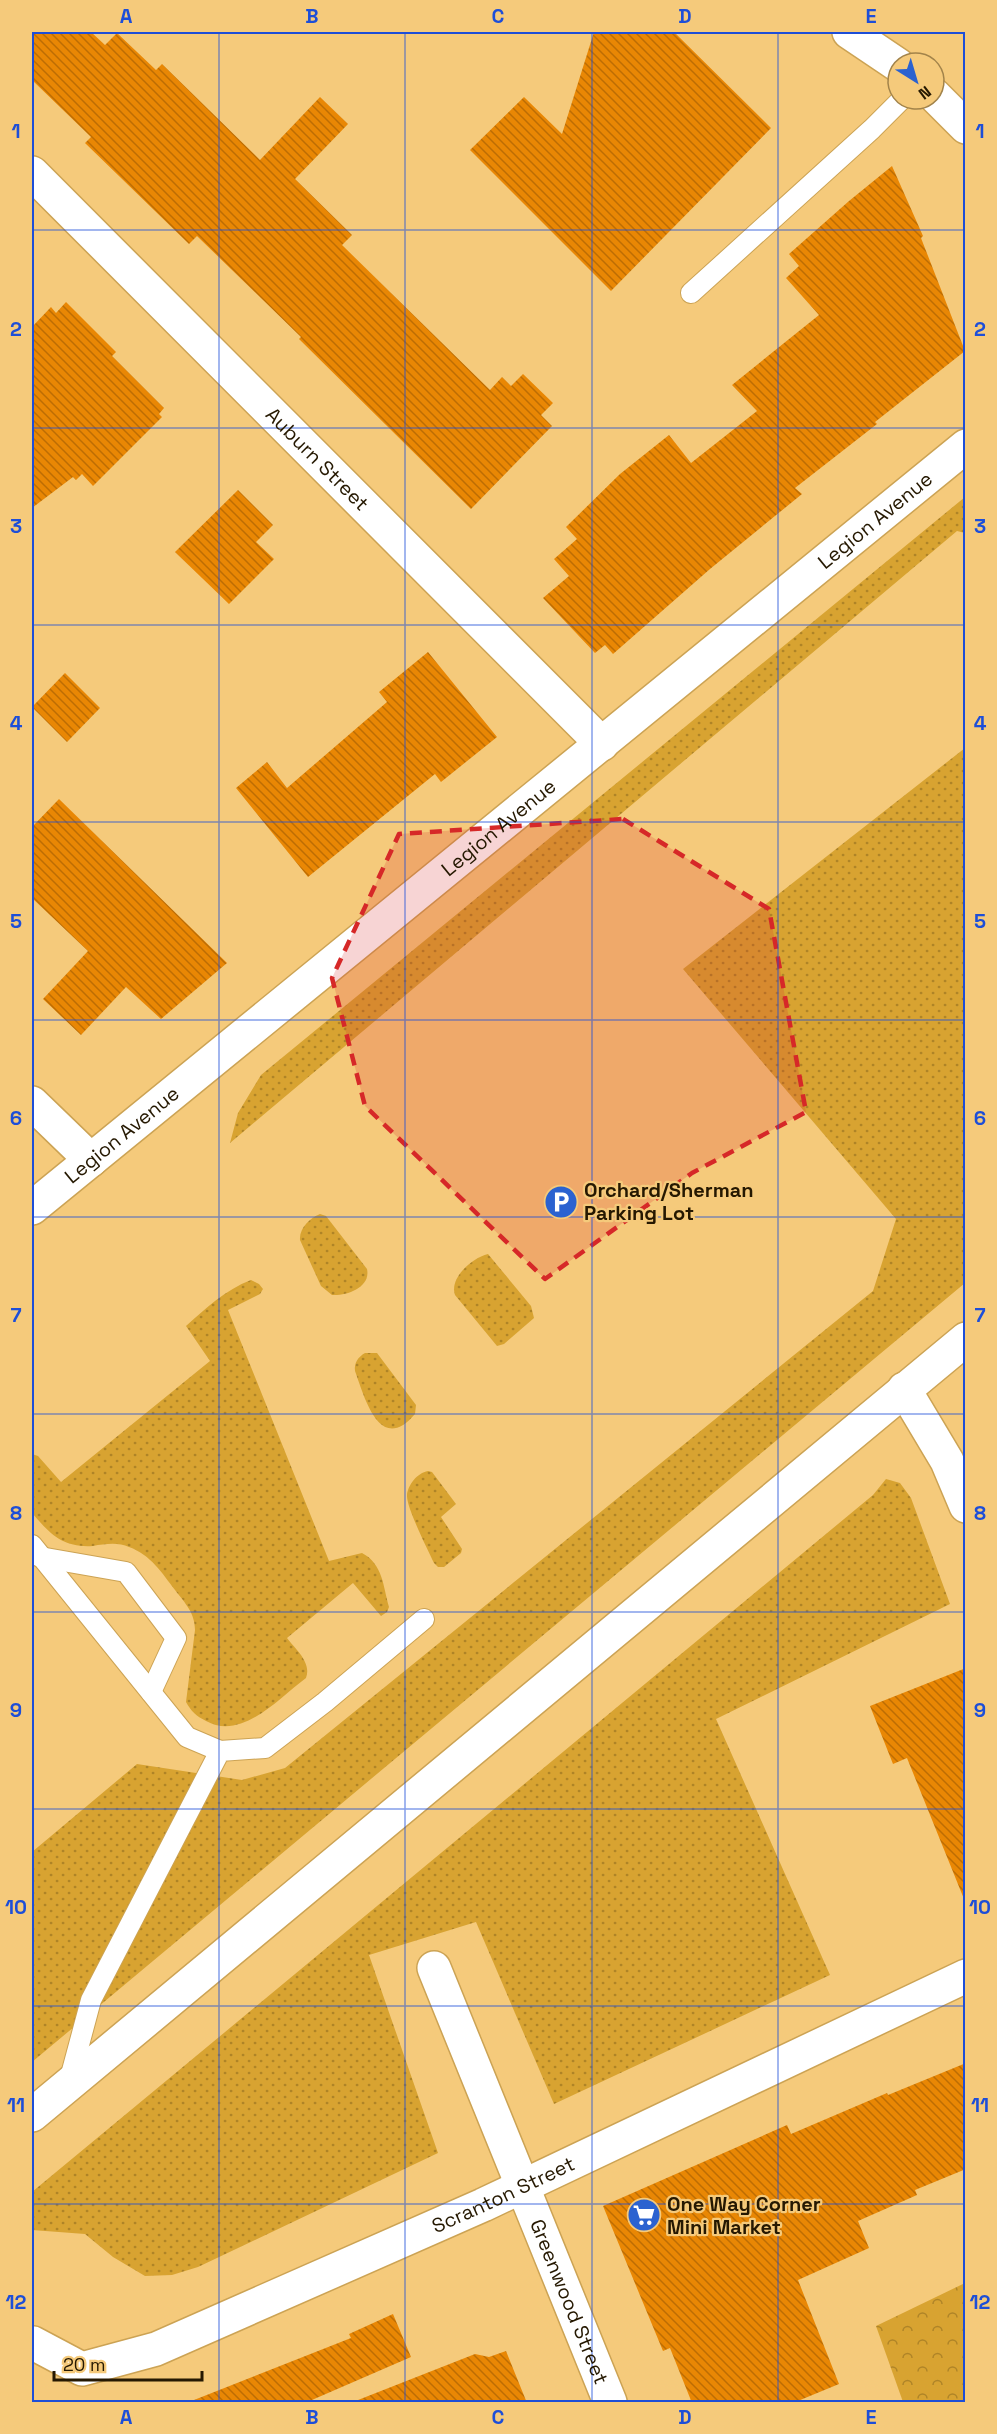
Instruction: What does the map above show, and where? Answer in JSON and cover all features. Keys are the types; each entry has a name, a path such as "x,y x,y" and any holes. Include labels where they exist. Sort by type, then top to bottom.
{"main road":[{"path":"849,32 886,57"},
{"path":"946,107 966,128"},
{"name":"Auburn Street","path":"32,173 602,744"},
{"name":"Legion Avenue","path":"32,1208 966,446"},
{"path":"32,1103 91,1160"},
{"path":"32,2115 966,1339"},
{"path":"904,1389 946,1461 966,1506"},
{"name":"Greenwood Street","path":"434,1968 610,2403"},
{"name":"Scranton Street","path":"33,2343 82,2369 156,2349 523,2187 966,1976"}],"lane":[{"path":"691,293 890,111"},
{"path":"36,1551 126,1572 176,1638 151,1692"},
{"path":"36,1551 187,1737 220,1751 265,1748 325,1702 424,1619"},
{"path":"69,2084 91,2000 220,1751"}],"highlighted area":[{"path":"623,819 769,909 806,1112 692,1173 545,1279 365,1106 332,978 399,834"}],"green space":[{"path":"965,497 965,533 957,531 230,1143 238,1113 261,1075"},
{"path":"965,748 965,1283 32,2062 32,1852 137,1764 242,1780 285,1768 873,1291 896,1219 683,969"},
{"path":"320,1214 326,1216 367,1269 365,1281 351,1292 332,1295 321,1286 300,1240 301,1231 306,1224"},
{"path":"488,1254 531,1306 534,1318 504,1344 497,1346 455,1295 454,1289 455,1282 463,1270 475,1260"},
{"path":"251,1280 263,1289 260,1294 228,1310 329,1561 362,1553 369,1558 381,1576 389,1607 387,1612 381,1616 353,1583 287,1638 305,1661 306,1678 259,1714 233,1726 220,1726 199,1717 186,1702 195,1630 193,1618 186,1604 155,1565 137,1550 116,1544 73,1545 51,1533 32,1513 32,1454 38,1456 61,1482 210,1361 186,1326 224,1294"},
{"path":"365,1353 377,1353 416,1405 415,1414 403,1425 392,1429 383,1426 369,1408 355,1371 357,1360"},
{"path":"428,1471 432,1472 456,1504 441,1517 462,1549 461,1553 444,1567 438,1567 434,1563 410,1509 407,1495 411,1484 417,1477"},
{"path":"886,1479 900,1483 911,1498 950,1604 716,1719 830,1975 554,2104 476,1922 369,1955 438,2153 198,2267 172,2275 145,2276 113,2257 85,2234 32,2230 32,2192 873,1495"},
{"path":"965,2283 965,2402 903,2402 876,2326"}],"building":[{"path":"32,32 91,32 105,45 117,33 156,70 162,64 260,160 320,97 348,124 295,179 352,235 342,245 490,390 502,377 511,386 523,374 553,403 541,415 552,426 471,509 299,339 301,337 197,236 189,244 85,143 91,137 32,80"},
{"path":"594,32 674,32 771,128 611,291 470,150 524,97 562,134"},
{"path":"892,166 923,236 921,238 965,351 795,488 802,494 710,569 613,654 605,645 595,653 543,598 569,576 554,559 577,539 566,527 620,474 669,435 691,463 757,411 732,385 819,315 786,278 799,266 789,254"},
{"path":"66,302 116,352 112,356 164,408 159,414 162,417 93,486 82,474 76,480 73,477 32,508 32,327 51,307 56,313"},
{"path":"238,490 273,525 256,542 274,559 229,604 175,552"},
{"path":"428,652 497,737 441,782 435,774 308,877 236,788 267,762 287,788 387,702 379,692"},
{"path":"65,673 100,708 67,742 32,707"},
{"path":"59,799 227,963 161,1019 126,987 81,1035 43,999 88,951 32,898 32,827"},
{"path":"966,1668 966,1899 964,1899 907,1758 893,1764 870,1706"},
{"path":"966,2063 966,2169 915,2190 917,2195 858,2221 869,2248 798,2280 839,2384 793,2403 692,2403 670,2348 663,2351 603,2206 787,2125 791,2134 887,2093 888,2095"},
{"path":"393,2314 411,2357 305,2403 195,2403 194,2400 351,2338 349,2334"},
{"path":"506,2351 527,2403 358,2403 358,2400 475,2354 489,2357"}],"place":[{"name":"Orchard/Sherman Parking Lot","path":"561,1202"},
{"name":"One Way Corner Mini Market","path":"644,2215"}]}
